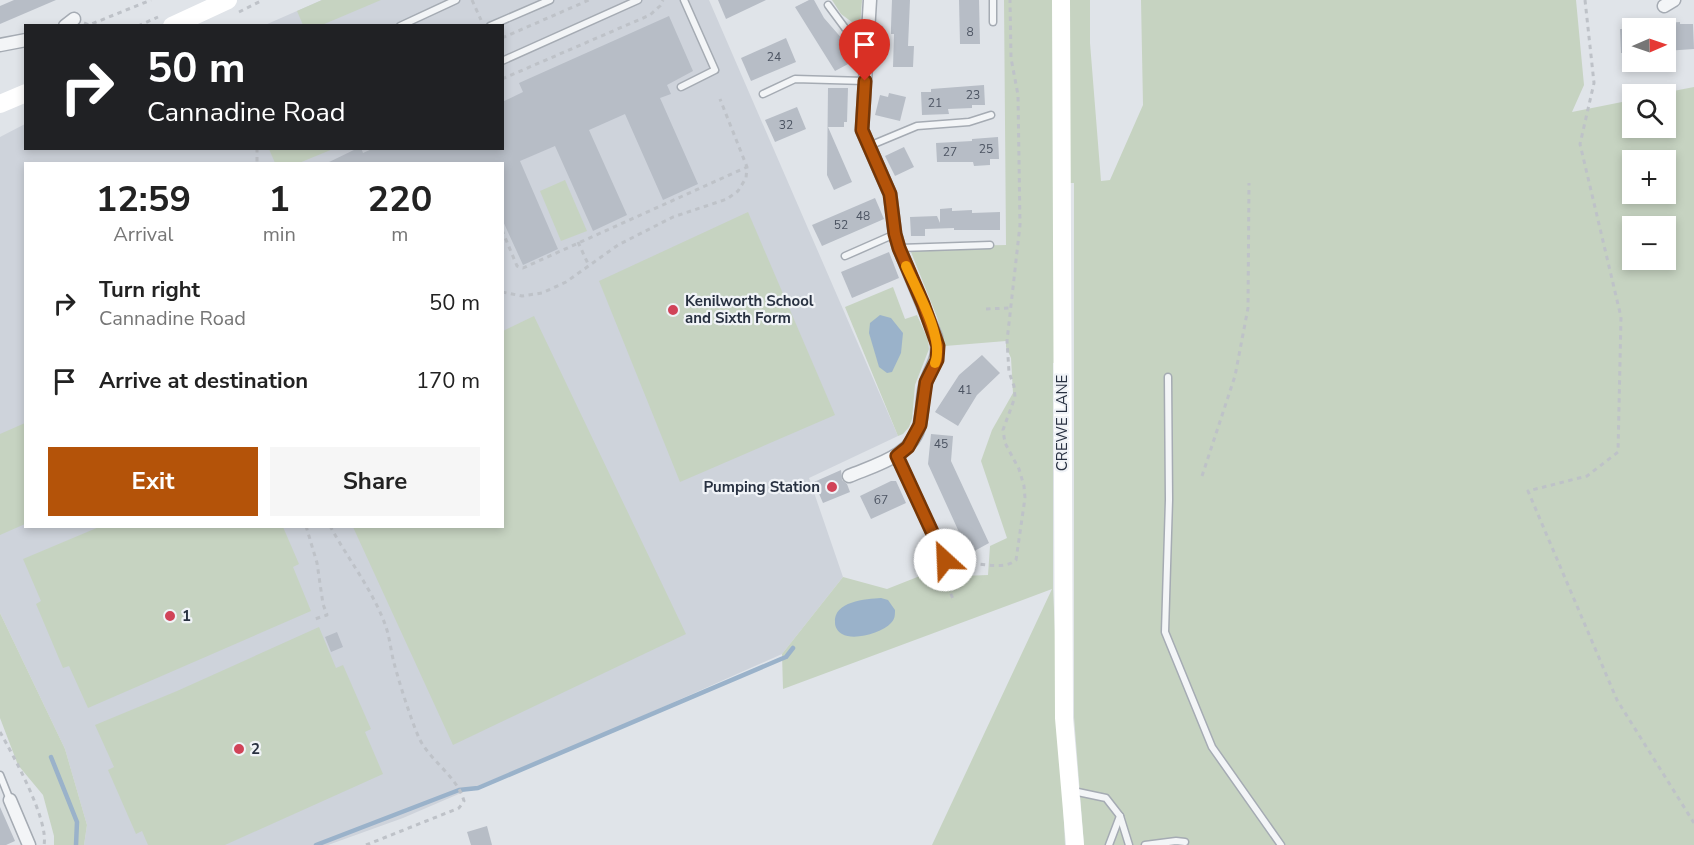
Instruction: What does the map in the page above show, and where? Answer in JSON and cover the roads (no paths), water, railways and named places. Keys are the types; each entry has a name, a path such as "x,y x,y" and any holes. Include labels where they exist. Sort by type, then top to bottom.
{"street":[{"path":"181,24 228,0"},
{"path":"849,476 897,456 908,447 920,425 926,382 938,353 936,337 899,248 890,194 862,130 870,0"},
{"name":"CREWE LANE","path":"1061,0 1064,718 1075,845"},
{"path":"0,45 24,40"},
{"path":"0,104 24,94"},
{"path":"10,801 29,845"}],"lane":[{"path":"404,24 456,0"},
{"path":"495,24 550,0"},
{"path":"504,60 638,0"},
{"path":"681,87 715,70 684,0"},
{"path":"993,0 993,22"},
{"path":"828,5 845,28 868,42"},
{"path":"763,94 795,79 865,81"},
{"path":"868,147 917,126 969,122 991,115"},
{"path":"845,256 895,234"},
{"path":"899,248 990,245"},
{"path":"1168,377 1169,500 1165,632 1212,747 1281,845"},
{"path":"897,456 945,560"},
{"path":"0,776 10,801"},
{"path":"1069,790 1106,798 1120,816 1129,845"},
{"path":"1109,845 1120,816"},
{"path":"1145,845 1185,842"}],"water":[{"path":"880,315 891,318 903,333 901,353 892,372 887,373 879,367 869,333 870,323"},
{"path":"881,598 888,600 895,610 893,620 887,627 875,633 853,637 838,631 835,625 839,610 859,601"}],"waterway":[{"path":"316,845 459,790 478,788 786,657 793,648"},
{"path":"51,757 77,822 76,845"}],"place":[{"name":"Kenilworth School and Sixth Form","path":"673,310"},
{"name":"Pumping Station","path":"832,487"},
{"name":"1","path":"170,616"},
{"name":"2","path":"239,749"}]}
